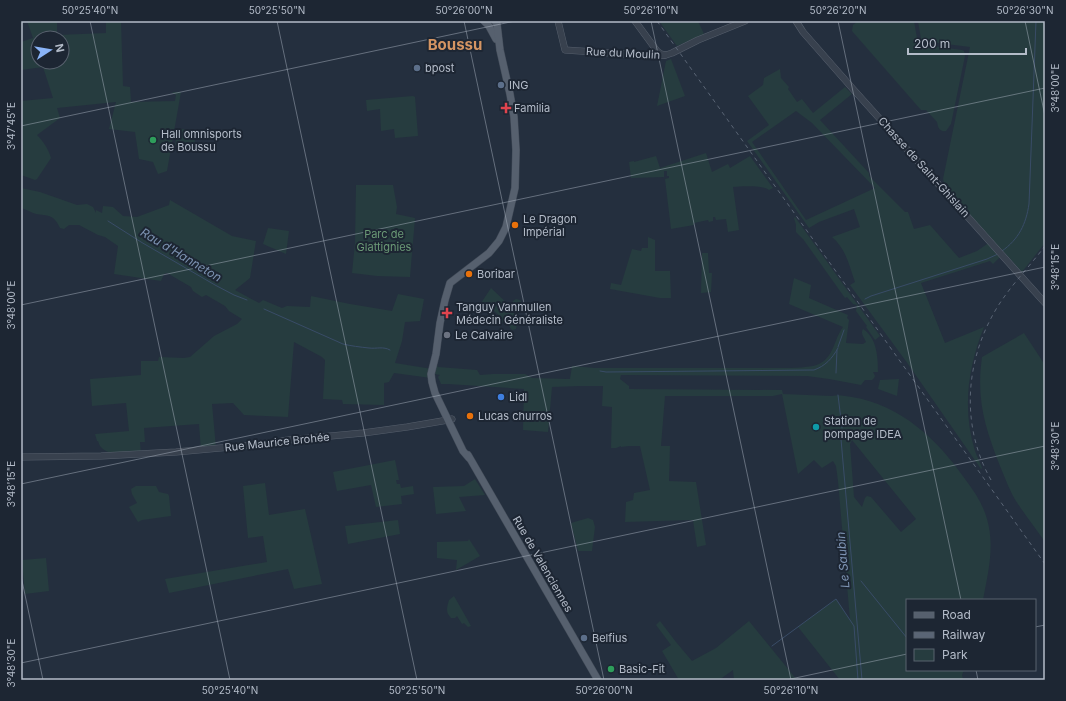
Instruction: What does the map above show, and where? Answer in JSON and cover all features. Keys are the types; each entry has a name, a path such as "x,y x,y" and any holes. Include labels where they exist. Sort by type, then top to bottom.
{"main road":[{"name":"Rue de Valenciennes","path":"492,23 500,50 515,124 516,182 504,232 496,246 450,283 440,323 433,374 450,419 469,458 598,680"}],"street":[{"name":"Rue du Moulin","path":"558,21 565,50 656,56 672,53 698,40 745,21"},
{"path":"635,21 659,53 666,55"},
{"name":"Chasse de Saint-Ghislain","path":"793,21 1045,303"},
{"name":"Chasse de Saint-Ghislain","path":"796,21 803,32"},
{"name":"Rue Maurice Brohée","path":"21,457 101,456 251,445 407,428 450,419"}],"green space":[{"path":"27,21 57,21 57,30 30,30"},
{"path":"106,21 121,21 123,86 130,87 131,102 175,101 176,95 172,92 181,92 167,171 158,174 153,162 139,159 135,132 109,129 116,102 57,108 60,118 37,135 46,146 51,158 37,179 35,180 21,175 21,101 53,98 44,70 70,70 70,34 106,33"},
{"path":"659,21 698,21 704,34 677,46"},
{"path":"858,21 914,21 918,44 964,51 965,56 951,124 946,131 940,130 937,122 926,110 921,110 852,31 853,25"},
{"path":"918,21 1045,21 1045,243 1022,272 945,187 943,179 970,47 922,41"},
{"path":"30,39 30,69 21,70 21,42"},
{"path":"671,59 685,96 657,106 666,61"},
{"path":"780,69 781,78 789,87 788,89 797,102 802,99 813,113 845,87 852,94 820,120 869,173 869,176 905,212 908,212 914,229 930,225 959,258 977,251 990,242 1002,255 993,264 990,261 921,283 945,343 984,327 974,357 968,404 971,435 975,451 982,468 981,469 908,364 850,285 855,282 849,263 841,247 832,237 860,227 854,209 819,222 809,228 747,141 769,125 748,96 763,85 764,78","holes":["796,111 812,123 875,188 806,220 752,142"]},
{"path":"415,97 418,136 395,138 394,129 381,131 380,109 367,111 366,100"},
{"path":"178,128 196,132 194,148 175,145"},
{"path":"706,153 712,172 728,164 730,168 750,156 773,188 769,190 766,188 746,186 733,187 739,230 728,232 726,219 716,220 715,217 713,217 713,221 709,222 708,220 694,223 694,225 671,229 665,179 669,178 669,176 667,176 667,171 664,171 664,177 631,178 629,162 656,156 660,168"},
{"name":"Parc de Glattignies","path":"356,185 393,185 397,207 396,214 415,218 410,277 377,276 352,273 355,243"},
{"path":"21,188 40,192 77,205 87,204 93,207 96,213 96,210 102,213 103,206 113,207 123,216 137,217 169,205 170,200 232,236 256,241 250,278 235,290 259,303 263,300 282,308 287,306 310,307 311,296 392,311 398,294 424,299 420,321 405,322 402,341 395,363 432,369 431,378 394,373 389,382 384,383 384,405 343,404 342,400 323,399 325,360 294,342 288,417 244,415 233,403 212,404 216,448 201,450 199,424 144,428 145,442 140,442 141,454 121,454 106,451 100,446 95,434 129,431 126,403 92,406 90,379 141,375 141,361 158,361 159,357 190,357 214,336 237,324 242,319 229,311 225,306 206,295 202,297 193,291 191,287 167,273 164,274 161,281 114,274 118,246 105,237 79,225 69,225 64,229 60,228 55,219 52,217 33,213 21,208"},
{"path":"795,217 880,336 875,340 856,311 857,305 853,304 847,297 845,298 803,239 796,232"},
{"path":"268,228 289,231 286,254 263,244"},
{"path":"648,237 655,240 655,271 670,271 671,298 660,298 610,289 611,283 621,285 632,249 641,251 642,248 648,248"},
{"path":"702,253 708,253 709,273 712,273 711,292 701,293"},
{"path":"794,278 811,285 809,298 848,315 847,318 849,320 846,343 863,344 866,342 862,334 863,329 871,337 876,348 878,372 873,372 875,376 874,378 872,380 865,380 861,385 807,376 621,375 620,379 629,386 629,389 782,390 783,394 840,395 870,401 887,408 917,426 943,451 972,488 985,513 989,529 991,549 983,599 906,599 906,671 964,671 962,675 963,680 840,680 798,627 836,599 850,620 836,466 833,461 822,468 814,460 798,474 782,394 773,396 665,396 661,446 670,446 669,481 696,482 706,545 697,547 693,520 625,522 626,502 633,500 634,493 650,490 640,446 621,446 611,448 612,407 602,406 603,386 552,387 548,432 523,430 524,389 441,384 438,377 440,375 435,374 435,362 438,367 477,370 480,375 525,374 532,378 567,379 570,379 572,366 595,368 808,367 819,364 828,357 843,327 789,304","holes":["852,440 916,519 901,532 871,497 867,496 865,498 862,507 854,497 850,444"]},
{"path":"491,288 510,306 516,299 521,301 516,329 512,330 507,323 500,322 500,316 486,304 481,303"},
{"path":"1024,333 1045,365 1045,542 1017,502 1009,487 990,439 981,400 980,372 982,357"},
{"path":"899,379 897,396 878,389 880,380"},
{"path":"395,460 399,480 396,480 397,484 400,484 401,488 413,486 414,494 401,496 402,504 376,507 371,485 337,491 333,472"},
{"path":"475,479 485,495 459,497 466,511 436,514 433,487 464,486"},
{"path":"265,483 269,515 305,509 322,584 294,589 288,569 169,593 165,579 267,562 263,536 248,538 243,486"},
{"path":"136,486 156,486 159,492 168,494 171,516 142,520 138,522 129,507 137,503 131,489"},
{"path":"588,518 593,520 595,527 592,551 578,551 571,523"},
{"path":"398,520 400,534 348,544 345,526"},
{"path":"469,539 480,556 456,570 457,560 437,558 437,542 468,541"},
{"path":"46,558 49,591 25,594 22,560"},
{"path":"454,596 471,626 468,627 464,623 462,624 457,616 455,618 451,618 448,614 447,607 449,600"},
{"path":"660,621 692,661 716,648 749,621 797,680 734,680 733,670 719,680 679,680 662,651 671,645 656,625"}],"waterway":[{"path":"1002,251 1013,241 1021,230 1026,218 1029,204 1036,21"},
{"name":"Rau d'Hanneton","path":"108,221 215,285 247,300"},
{"path":"865,299 987,259 998,254"},
{"name":"Rau d'Hanneton","path":"264,309 343,344 369,348 385,348 390,350"},
{"path":"838,347 844,330"},
{"path":"600,371 814,370 828,362 838,348"},
{"path":"836,373 837,350"},
{"path":"838,395 842,428"},
{"name":"Le Saubin","path":"841,439 862,680"},
{"path":"861,581 906,637"},
{"path":"772,646 836,599 854,626 858,680"}],"railway":[{"path":"657,21 1045,564"},
{"path":"991,480 981,459 974,437 970,392 973,370 987,326 998,306 1009,290 1045,246"}],"place":[{"name":"bpost","path":"417,68"},
{"name":"ING","path":"501,85"},
{"name":"Familia","path":"506,108"},
{"name":"Hall omnisports de Boussu","path":"153,140"},
{"name":"Le Dragon Impérial","path":"515,225"},
{"name":"Boribar","path":"469,274"},
{"name":"Tanguy Vanmullen Médecin Généraliste","path":"447,313"},
{"name":"Le Calvaire","path":"447,335"},
{"name":"Lidl","path":"501,397"},
{"name":"Lucas churros","path":"470,416"},
{"name":"Station de pompage IDEA","path":"816,427"},
{"name":"Belfius","path":"584,638"},
{"name":"Basic-Fit","path":"611,669"}],"district":[{"name":"Boussu","path":"455,45"}]}
